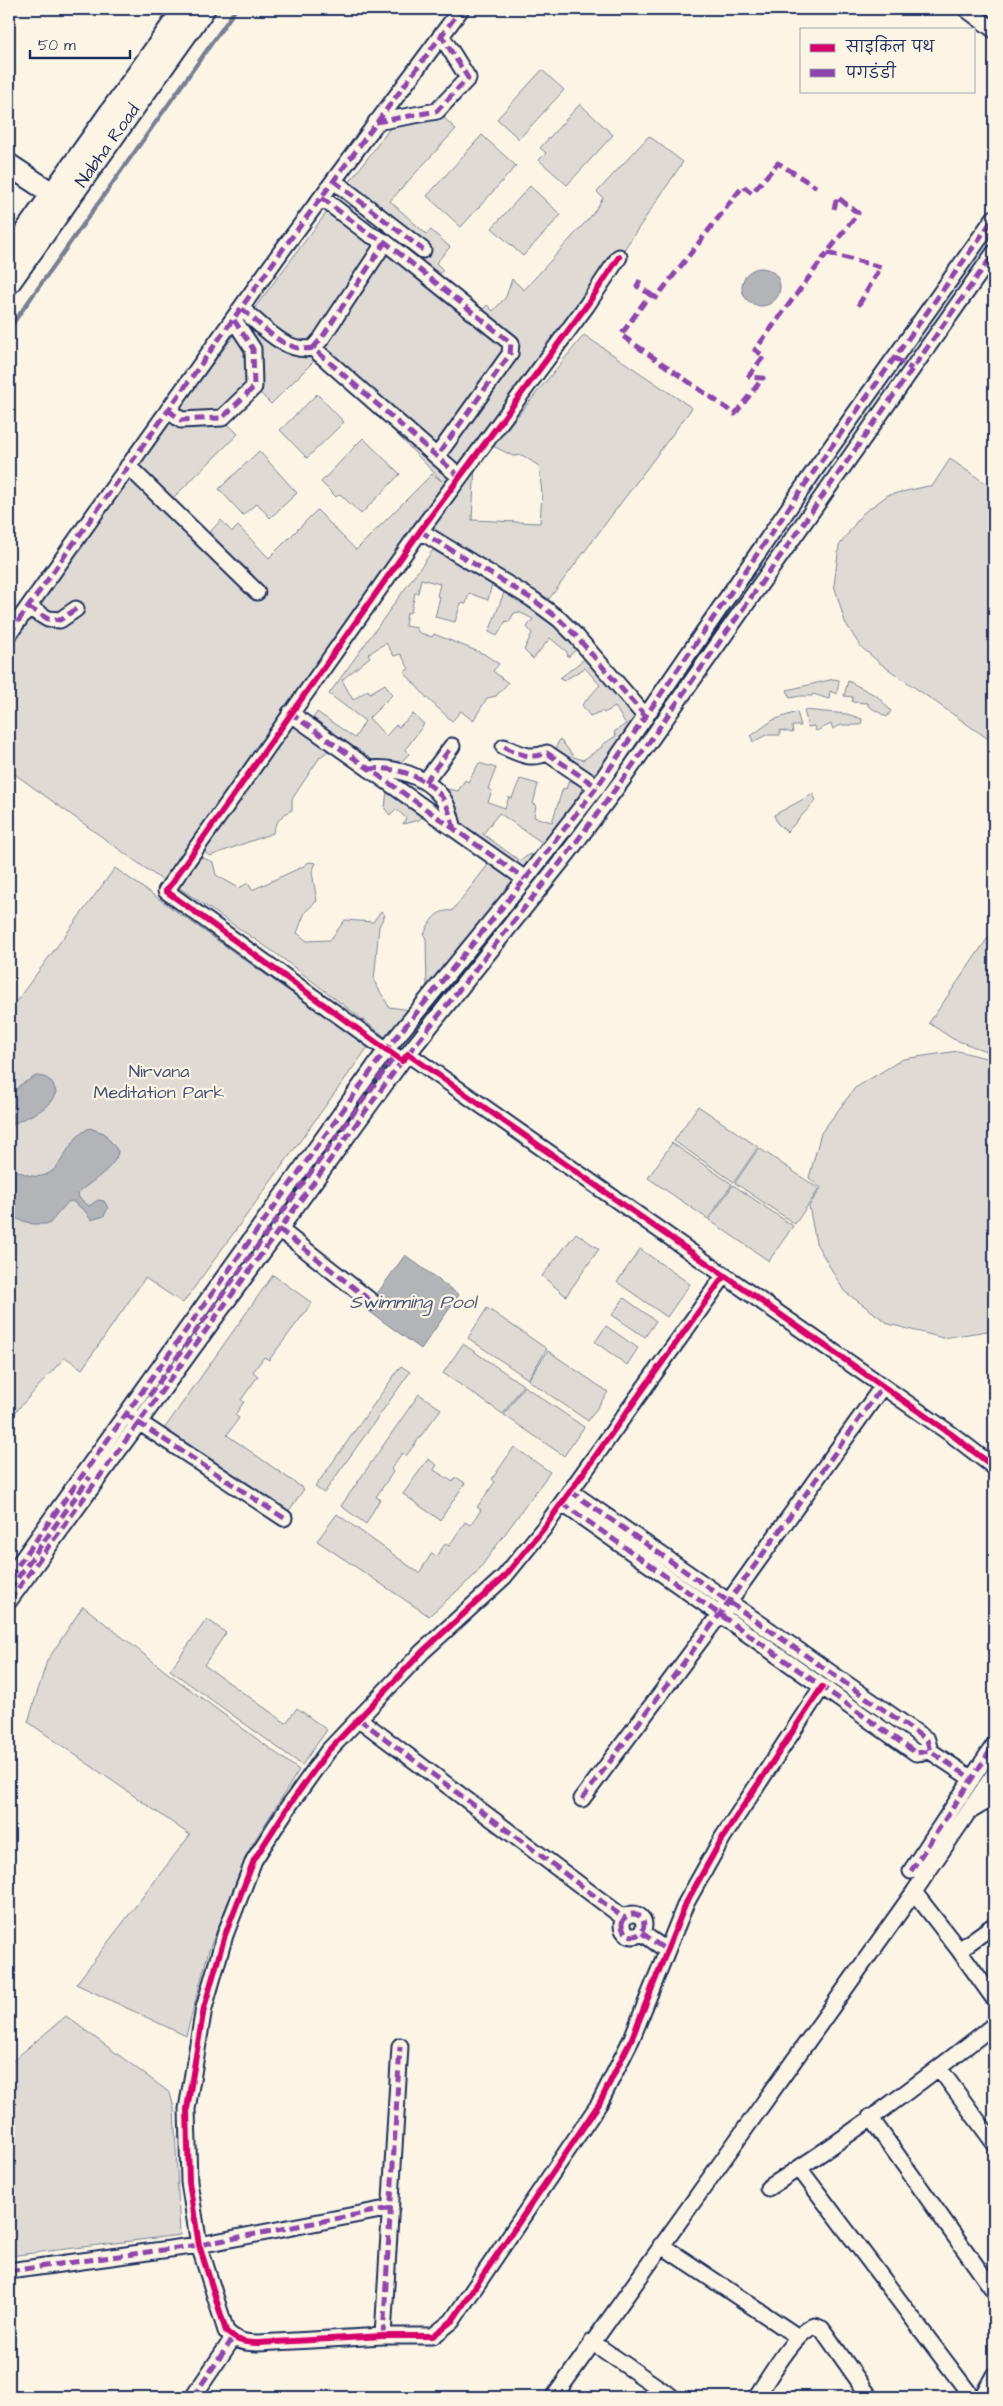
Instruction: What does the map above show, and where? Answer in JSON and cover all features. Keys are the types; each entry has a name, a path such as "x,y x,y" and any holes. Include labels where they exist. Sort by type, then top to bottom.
{"main road":[{"name":"Nabha Road","path":"9,283 60,199 184,9"},
{"name":"Nabha Road","path":"9,255 60,199 204,9"},
{"path":"9,165 60,199"}],"street":[{"path":"9,634 283,249 461,9"},
{"path":"966,9 994,30"},
{"path":"376,122 437,111 468,78 441,35"},
{"path":"334,181 423,250"},
{"path":"322,198 369,234 385,242 511,343 510,354 437,456"},
{"path":"9,1590 525,879 597,787 816,467 994,218"},
{"path":"238,314 292,348 303,350 313,348 321,339 385,242"},
{"path":"9,1578 279,1228 398,1055 568,853 675,705 994,253"},
{"path":"619,257 588,305 459,476 166,891 398,1055 724,1276 994,1467"},
{"path":"168,410 181,420 222,418 254,387 253,349 238,314"},
{"path":"313,348 389,417 459,476"},
{"path":"895,358 912,369"},
{"path":"128,466 257,592"},
{"path":"420,531 532,599 559,619 646,717"},
{"path":"28,607 48,619 60,620 76,609"},
{"path":"663,693 675,705"},
{"path":"290,713 525,879"},
{"path":"425,782 452,746"},
{"path":"504,747 525,757 536,758 547,753 597,787"},
{"path":"369,769 383,767 412,775 425,782 442,797 454,829"},
{"path":"279,1228 372,1302"},
{"path":"724,1276 544,1528 504,1577 422,1652 328,1751 288,1807 254,1860 225,1935 204,2008 188,2109 189,2182 199,2245 226,2332 233,2338 246,2343 383,2336 433,2336 452,2320 599,2104 632,2038 686,1903 723,1837 822,1687"},
{"path":"582,1799 724,1608 882,1387"},
{"path":"132,1418 284,1518"},
{"path":"9,1601 132,1418"},
{"path":"566,1497 724,1608 928,1740 930,1751"},
{"path":"724,1608 822,1687 916,1753 930,1751 972,1779"},
{"path":"359,1719 624,1918 632,1914 640,1917 644,1924 642,1933 666,1950"},
{"path":"911,1871 994,1745"},
{"path":"554,2397 914,1892 994,1774"},
{"path":"967,1813 994,1796"},
{"path":"914,1892 994,1999"},
{"path":"959,1950 994,1925"},
{"path":"768,2188 939,2068 994,2026"},
{"path":"383,2336 400,2046"},
{"path":"939,2068 994,2143"},
{"path":"870,2117 994,2291"},
{"path":"799,2168 972,2397"},
{"path":"9,2270 199,2245 391,2208"},
{"path":"661,2245 798,2337"},
{"path":"756,2397 798,2337 809,2327 815,2326 822,2330 870,2397"},
{"path":"193,2397 233,2338"},
{"path":"592,2342 672,2397"},
{"path":"982,2397 994,2375"}],"green space":[{"path":"542,70 564,90 519,139 497,119"},
{"path":"580,104 613,135 567,185 539,160 546,153 540,148"},
{"path":"441,115 456,129 390,201 426,234 431,230 450,247 436,263 443,270 438,276 479,313 487,305 493,311 506,297 512,279 524,290 592,215 603,198 597,192 649,136 683,162 619,257 166,883 9,770 9,634 391,127","holes":["316,359 324,359 442,481 432,474 356,550 317,510 269,558 238,526 232,532 221,520 201,542 166,505 238,434 222,418 254,387 271,404"]},
{"path":"482,135 516,166 461,227 427,196"},
{"path":"530,186 561,215 523,256 492,228"},
{"path":"584,335 692,408 549,599 432,528 475,466 472,520 540,523 542,494 539,466 522,455 513,456 493,446"},
{"path":"317,394 344,422 307,458 280,430"},
{"path":"363,438 400,474 361,514 340,494 336,497 321,482"},
{"path":"259,451 297,493 270,518 257,503 243,515 219,489"},
{"path":"950,459 994,489 994,743 881,664 860,646 845,622 834,585 839,546 862,514 888,495 933,485"},
{"path":"433,550 492,584 488,600 469,593 466,604 461,603 455,622 435,617 440,597 437,596 440,584 421,579 418,593 415,593 411,612 407,613 405,626 417,628 418,632 432,637 434,634 484,654 499,664 493,671 508,683 496,696 487,698 473,721 461,711 452,721 427,698 404,672 409,669 401,654 394,656 386,643 368,654 370,657 342,680 353,700 368,690 370,693 385,684 392,695 369,718 386,736 396,725 399,727 413,714 424,724 405,750 409,754 400,763 372,760 313,718 317,712 355,738 365,721 329,694"},
{"path":"505,590 528,596 579,647 568,657 567,652 550,638 533,659 524,650 532,633 527,627 533,619 519,612 514,613 509,622 506,621 497,636 489,632"},
{"path":"587,657 637,717 597,772 589,774 554,751 560,739 574,757 583,760 616,736 614,732 626,724 615,707 604,713 602,711 590,716 582,705 600,685 585,668 563,681 560,678"},
{"path":"834,679 839,680 837,694 830,691 829,699 813,694 812,696 790,698 787,690"},
{"path":"848,681 877,696 891,711 887,717 868,706 868,703 852,702 853,697 844,696"},
{"path":"804,710 847,714 862,719 861,725 841,725 833,729 831,724 816,731 814,726 808,727"},
{"path":"797,712 801,726 792,726 793,733 780,730 780,735 766,735 753,742 751,736 773,720"},
{"path":"292,720 331,749 320,757 292,799 292,810 280,819 273,833 210,856 201,850"},
{"path":"479,763 496,768 488,789 492,791 488,802 505,808 509,797 512,798 520,779 538,784 533,804 536,805 534,817 552,822 563,788 566,789 569,780 583,787 582,795 544,844 499,813 483,834 520,861 530,854 533,860 526,867 521,867 465,828 442,788 458,791 465,780 468,782"},
{"path":"387,789 422,817 419,820 403,824 406,818 396,809 390,815 385,809"},
{"path":"813,794 816,800 787,832 777,823 774,815"},
{"path":"201,857 213,862 216,875 239,888 248,883 252,890 309,862 316,863 312,872 317,901 305,912 297,933 307,941 330,940 345,920 373,922 381,911 385,915 379,926 374,981 389,1007 411,1010 388,1039 278,955 178,887"},
{"path":"491,861 516,880 427,992 426,939 424,935 428,925 437,914 452,911"},
{"name":"Nirvana Meditation Park","path":"115,868 368,1047 183,1303 145,1278 82,1369 65,1357 9,1419 9,1011"},
{"path":"994,929 994,1054 953,1039 929,1023"},
{"path":"958,1051 994,1060 994,1330 943,1338 889,1324 844,1291 816,1243 809,1206 821,1188 809,1178 821,1133 855,1088 903,1059"},
{"path":"698,1106 758,1147 734,1182 674,1141"},
{"path":"672,1143 732,1184 708,1219 648,1178"},
{"path":"759,1148 819,1189 795,1224 735,1183"},
{"path":"733,1185 793,1226 769,1261 709,1220"},
{"path":"576,1233 599,1249 566,1296 542,1276"},
{"path":"640,1249 690,1284 667,1317 617,1282"},
{"path":"273,1275 312,1303 269,1360 264,1357 253,1372 258,1376 241,1400 244,1402 235,1415 239,1418 227,1435 304,1489 286,1515 164,1429"},
{"path":"624,1298 656,1321 645,1337 612,1315"},
{"path":"487,1308 547,1349 528,1379 468,1338"},
{"path":"606,1326 638,1348 627,1365 595,1342"},
{"path":"463,1344 523,1385 503,1414 443,1373"},
{"path":"548,1351 608,1392 588,1421 528,1380"},
{"path":"401,1366 410,1372 324,1493 315,1487"},
{"path":"524,1386 584,1427 564,1456 504,1415"},
{"path":"419,1394 441,1409 406,1456 402,1453 391,1469 393,1472 376,1497 380,1499 366,1524 341,1506"},
{"path":"514,1447 550,1472 475,1575 429,1616 317,1541 337,1514 419,1573 432,1553 436,1556 445,1544 449,1546 465,1522 470,1525 481,1510 477,1507 495,1482 492,1479"},
{"path":"428,1459 437,1465 434,1470 453,1482 456,1477 465,1483 440,1520 403,1494"},
{"path":"83,1606 165,1671 299,1770 250,1848 209,1950 186,2036 76,1984 190,1835 28,1722 47,1661"},
{"path":"207,1619 226,1633 204,1665 286,1723 297,1708 327,1730 302,1765 170,1670"},
{"path":"66,2016 170,2093 174,2108 180,2235 9,2256 9,2064"}],"water":[{"path":"761,268 775,273 780,287 775,301 761,306 747,301 742,287 747,273"},
{"path":"36,1076 49,1080 53,1085 56,1092 52,1100 41,1110 9,1128 9,1097 20,1085"},
{"path":"90,1128 104,1133 118,1151 113,1163 78,1193 79,1198 89,1206 98,1200 104,1201 108,1208 104,1216 91,1220 85,1211 72,1201 68,1202 49,1224 33,1224 11,1217 9,1215 9,1166 27,1175 40,1176 50,1172 58,1165 80,1135"},
{"name":"Swimming Pool","path":"405,1255 459,1295 421,1349 366,1309"}],"waterway":[{"path":"9,329 236,9"}],"marked path":[{"path":"9,634 283,249 461,9"},
{"path":"376,122 437,111 468,78 441,35"},
{"path":"650,294 656,298 743,186 752,193 778,163 816,187"},
{"path":"334,181 423,250"},
{"path":"834,209 837,197 858,213 827,253 881,267 858,306"},
{"path":"322,198 369,234 385,242 511,343 510,354 437,456"},
{"path":"9,1578 386,1050 523,882 597,787 817,467 994,218"},
{"path":"313,348 321,339 385,242"},
{"path":"748,377 764,356 755,350 827,253"},
{"path":"408,1054 568,853 623,779 994,253"},
{"path":"640,280 637,286 650,294 621,335 735,414 763,378 748,377"},
{"path":"242,309 274,337 284,343 303,349 313,348 459,476"},
{"path":"168,410 181,420 222,418 254,387 253,349 234,320"},
{"path":"895,358 912,369"},
{"path":"420,531 532,599 559,619 646,717"},
{"path":"28,607 48,619 60,620 76,609"},
{"path":"290,713 525,879"},
{"path":"425,782 452,746"},
{"path":"504,747 530,756 547,753 597,787"},
{"path":"369,769 379,768 399,771 427,783 441,796 449,812 454,829"},
{"path":"149,1396 395,1056"},
{"path":"9,1601 402,1061"},
{"path":"279,1229 372,1302"},
{"path":"582,1799 720,1614 882,1387"},
{"path":"125,1414 284,1518"},
{"path":"9,1590 90,1477"},
{"path":"570,1491 927,1740 930,1751 972,1779"},
{"path":"562,1503 916,1753 930,1751"},
{"path":"359,1719 624,1918"},
{"path":"911,1871 994,1745"},
{"path":"629,1914 637,1914 644,1921 644,1925 644,1929 637,1936 629,1936 622,1929 622,1921 629,1914"},
{"path":"642,1933 666,1950"},
{"path":"383,2336 400,2046"},
{"path":"9,2271 199,2245 391,2208"},
{"path":"193,2397 233,2338"}],"cycle path":[{"path":"619,257 587,305 420,531 166,891 402,1061 408,1054 951,1434 994,1467"},
{"path":"724,1276 544,1528 504,1577 422,1652 328,1751 288,1807 254,1860 225,1935 204,2008 187,2109 189,2182 199,2245 226,2331 240,2341 248,2343 383,2336 433,2336 452,2321 599,2104 632,2038 686,1903 723,1837 822,1687"}]}
